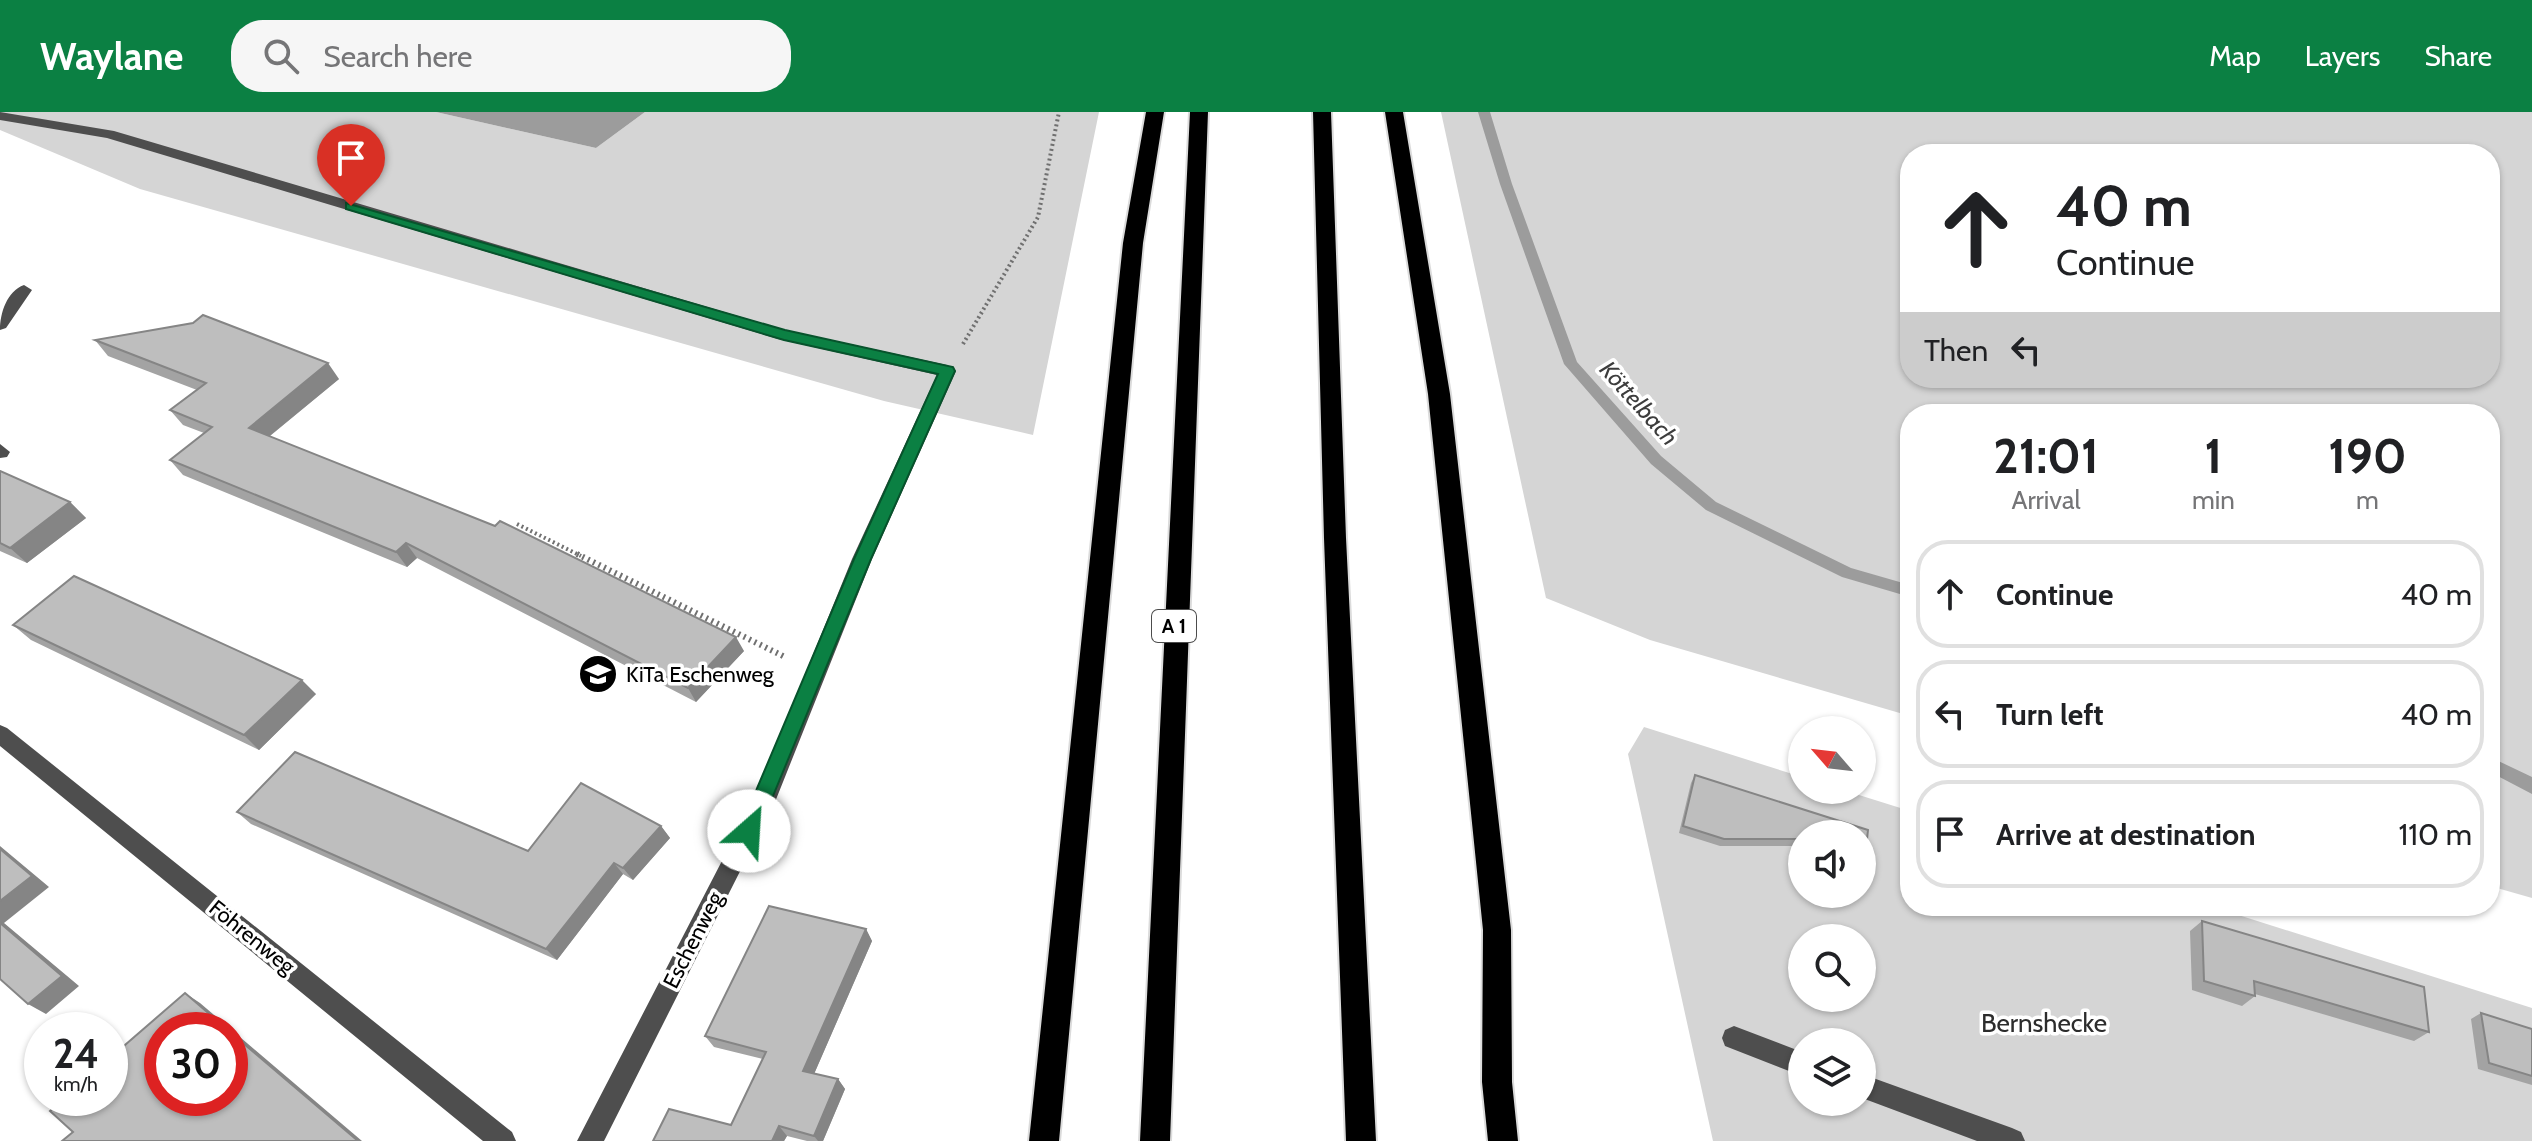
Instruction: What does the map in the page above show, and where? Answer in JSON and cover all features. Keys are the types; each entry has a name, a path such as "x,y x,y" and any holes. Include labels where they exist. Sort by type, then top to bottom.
{"highway":[{"path":"1044,1141 1133,243 1155,112"},
{"name":"A 1","path":"1155,1141 1199,112"},
{"path":"1322,112 1335,538 1361,1141"},
{"path":"1394,112 1439,394 1497,930 1497,1082 1503,1141"}],"street":[{"path":"0,116 109,134 784,335 947,371"},
{"path":"0,324 24,290"},
{"name":"Eschenweg","path":"590,1141 764,802 862,559 947,371"},
{"name":"Föhrenweg","path":"0,734 503,1141"},
{"path":"1734,1038 1788,1059"},
{"path":"1876,1091 2012,1141"}],"path":[{"path":"947,371 1038,217 1059,112"},
{"path":"517,524 788,659 819,665"}],"green space":[{"path":"0,112 436,112 596,148 645,112 1099,112 1033,435 884,401 140,189 0,130"},
{"path":"1441,112 2532,112 2532,898 2500,889 2500,404 1900,404 1900,713 1650,640 1546,598"},
{"name":"Bernshecke","path":"1644,727 1788,773 1788,804 1876,804 1876,800 1900,808 1900,916 2242,916 2532,1008 2532,1141 1713,1141 1628,754"}],"shaded area":[{"path":"436,112 645,112 596,148"}],"building":[{"path":"203,315 328,363 249,428 495,526 500,521 736,637 688,688 406,543 396,552 170,460 212,427 170,410 206,383 95,340 193,323"},
{"path":"0,471 70,502 10,548 0,543"},
{"path":"74,576 302,680 244,735 13,625"},
{"path":"295,752 528,851 581,783 661,826 623,868 614,863 546,949 237,812"},
{"path":"1695,775 1837,820 1788,820 1788,839 1724,839 1683,826"},
{"path":"0,849 32,876 0,901"},
{"path":"769,906 866,929 803,1071 838,1079 814,1136 779,1126 772,1141 653,1141 669,1109 731,1125 766,1052 705,1036"},
{"path":"2202,921 2424,987 2429,1032 2254,981 2255,996 2204,981"},
{"path":"0,923 62,976 28,1004 0,979"},
{"path":"185,993 207,1012 163,1012"},
{"path":"2481,1013 2532,1029 2532,1076 2489,1063"},
{"path":"144,1029 144,1116 248,1116 248,1047 358,1141 62,1141 73,1132 55,1116 128,1116 128,1042"}],"waterway":[{"name":"Köttelbach","path":"1484,112 1506,184 1571,364 1656,460 1711,506 1847,573 1900,588"},
{"name":"Köttelbach","path":"2500,769 2532,786"}],"place":[{"name":"KiTa Eschenweg","path":"598,674"}],"route":[{"path":"351,206 784,335 947,371 862,559 764,802 749,831"}]}
